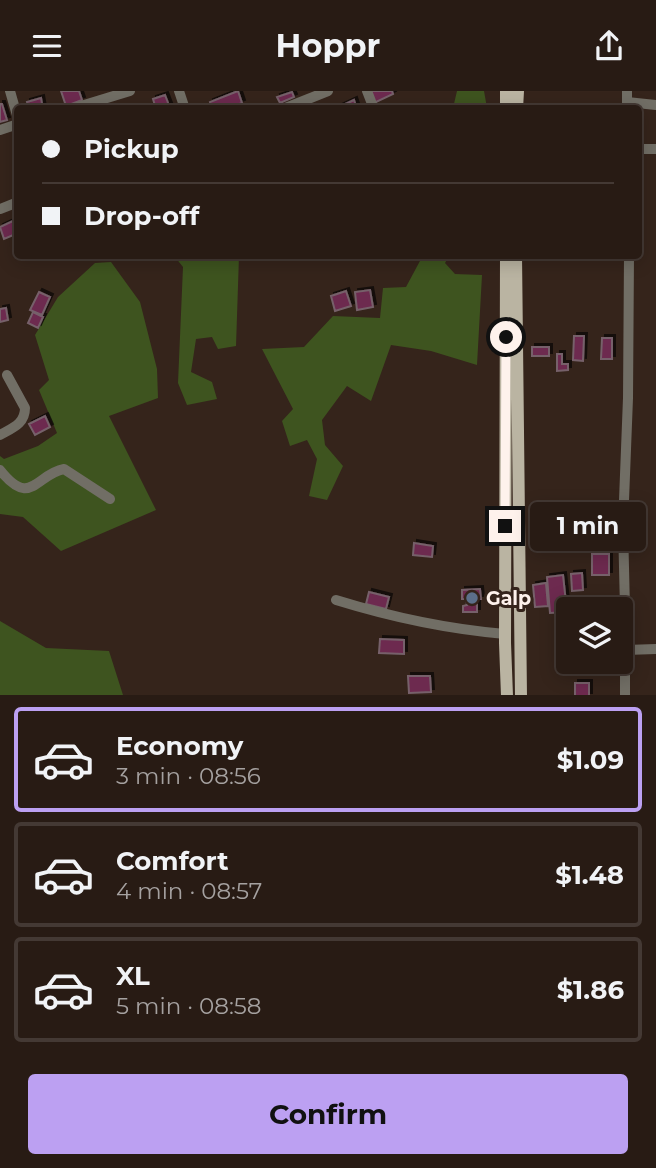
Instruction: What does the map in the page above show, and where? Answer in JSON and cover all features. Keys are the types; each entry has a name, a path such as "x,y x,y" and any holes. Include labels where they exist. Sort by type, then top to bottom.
{"main road":[{"path":"506,259 507,695"},
{"path":"516,259 521,695"}],"street":[{"path":"84,105 130,91"},
{"path":"293,105 328,91"},
{"path":"627,101 656,105"},
{"path":"625,597 623,526 628,398 629,259"},
{"path":"0,435 22,422 25,413 25,408 7,375"},
{"path":"0,470 14,485 29,488 64,469 110,499"},
{"path":"336,600 427,624 505,634"},
{"path":"633,650 656,649"},
{"path":"625,674 625,695"}],"green space":[{"path":"457,91 484,91 486,105 454,105"},
{"path":"177,259 239,259 236,346 218,349 212,337 196,339 191,372 212,382 217,399 187,405 178,383 183,267"},
{"path":"421,259 447,259 445,263 455,274 482,275 477,365 431,351 391,345 371,401 347,386 322,420 325,445 343,466 327,500 309,496 317,459 307,440 290,446 282,421 293,409 262,349 304,347 333,316 380,318 383,288 406,287"},
{"path":"111,262 140,302 157,369 158,398 109,416 156,510 61,551 23,517 0,514 0,456 4,459 38,446 57,433 39,390 49,380 35,335 58,297 95,263"},
{"path":"0,621 46,648 109,651 123,695 0,695"}],"building":[{"path":"61,91 79,91 82,100 66,105"},
{"path":"238,91 242,103 211,105 210,102"},
{"path":"392,91 393,94 374,103 369,93"},
{"path":"292,92 294,97 280,103 277,97"},
{"path":"165,95 169,105 155,105 153,99"},
{"path":"41,98 42,105 28,105 27,102"},
{"path":"354,100 356,105 343,105"},
{"path":"0,104 7,120 0,122"},
{"path":"14,220 14,235 4,239 0,227"},
{"path":"370,290 373,307 357,310 355,292"},
{"path":"346,291 351,306 335,311 331,296"},
{"path":"39,292 50,297 42,315 30,310"},
{"path":"6,308 8,320 0,322 0,309"},
{"path":"33,312 43,317 38,328 28,323"},
{"path":"574,336 584,336 583,361 573,360"},
{"path":"602,338 612,338 612,359 601,359"},
{"path":"532,347 549,347 549,356 532,356"},
{"path":"557,354 562,354 562,364 568,364 568,370 557,371"},
{"path":"45,416 50,427 35,435 29,424"},
{"path":"590,521 605,521 605,547 590,546"},
{"path":"414,543 433,546 432,557 413,555"},
{"path":"592,554 609,554 609,575 592,575"},
{"path":"582,573 583,590 572,591 571,574"},
{"path":"563,575 565,597 556,597 556,613 550,613 547,577"},
{"path":"546,583 548,606 535,607 533,585"},
{"path":"480,589 481,599 477,599 477,612 463,612 463,606 467,605 466,599 462,599 462,590"},
{"path":"369,592 389,597 386,609 366,604"},
{"path":"380,639 404,640 404,654 379,653"},
{"path":"408,676 430,676 431,692 409,693"},
{"path":"575,683 589,683 589,695 575,695"}],"place":[{"name":"Galp","path":"472,598"}],"route":[{"path":"505,526 506,337"}]}
